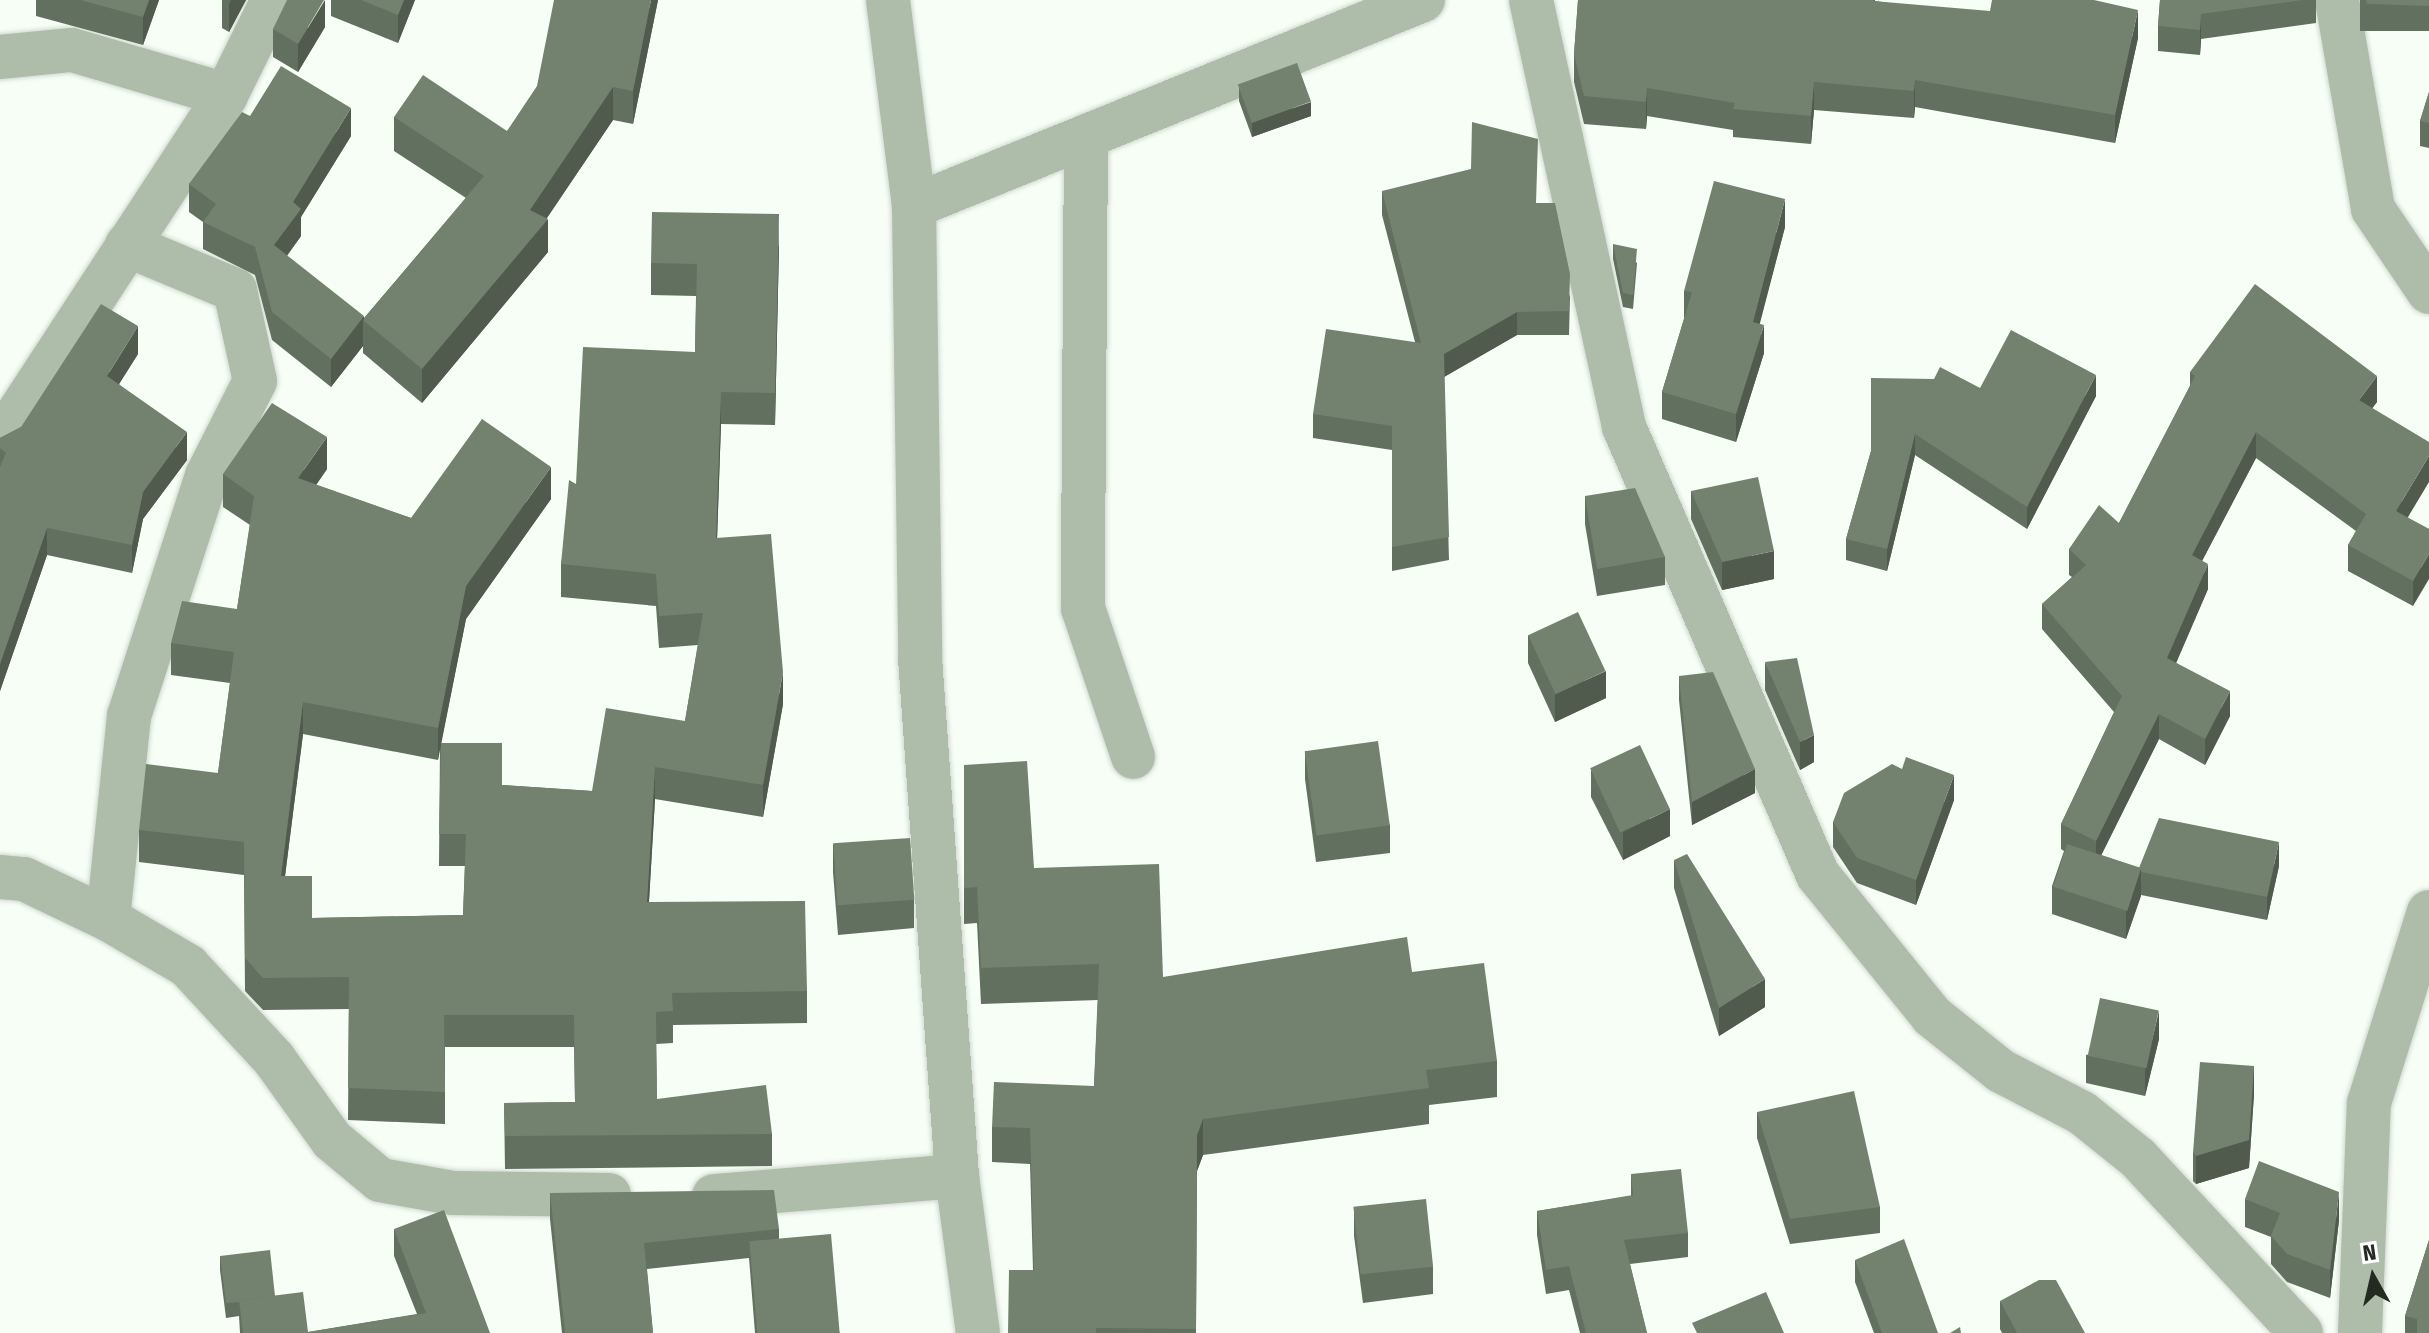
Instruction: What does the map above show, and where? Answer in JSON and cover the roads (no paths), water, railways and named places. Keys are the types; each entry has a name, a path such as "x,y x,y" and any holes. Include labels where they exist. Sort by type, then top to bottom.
{"street":[{"path":"0,441 226,95 273,0"},
{"path":"888,0 914,206 920,658 957,1176 978,1333"},
{"path":"914,206 1423,0"},
{"path":"1531,0 1624,427 1818,875 1932,1016 2001,1071 2082,1113 2138,1158 2301,1333"},
{"path":"2337,0 2373,209 2429,292"},
{"path":"0,57 72,50 226,95"},
{"path":"1086,137 1083,608 1133,757"},
{"path":"108,919 129,716 207,476 255,381 235,290 127,245"},
{"path":"0,877 24,879 108,919 188,966 274,1059 332,1140 380,1180 453,1193 660,1196 957,1176"},
{"path":"2360,1333 2369,1103 2429,912"}]}
